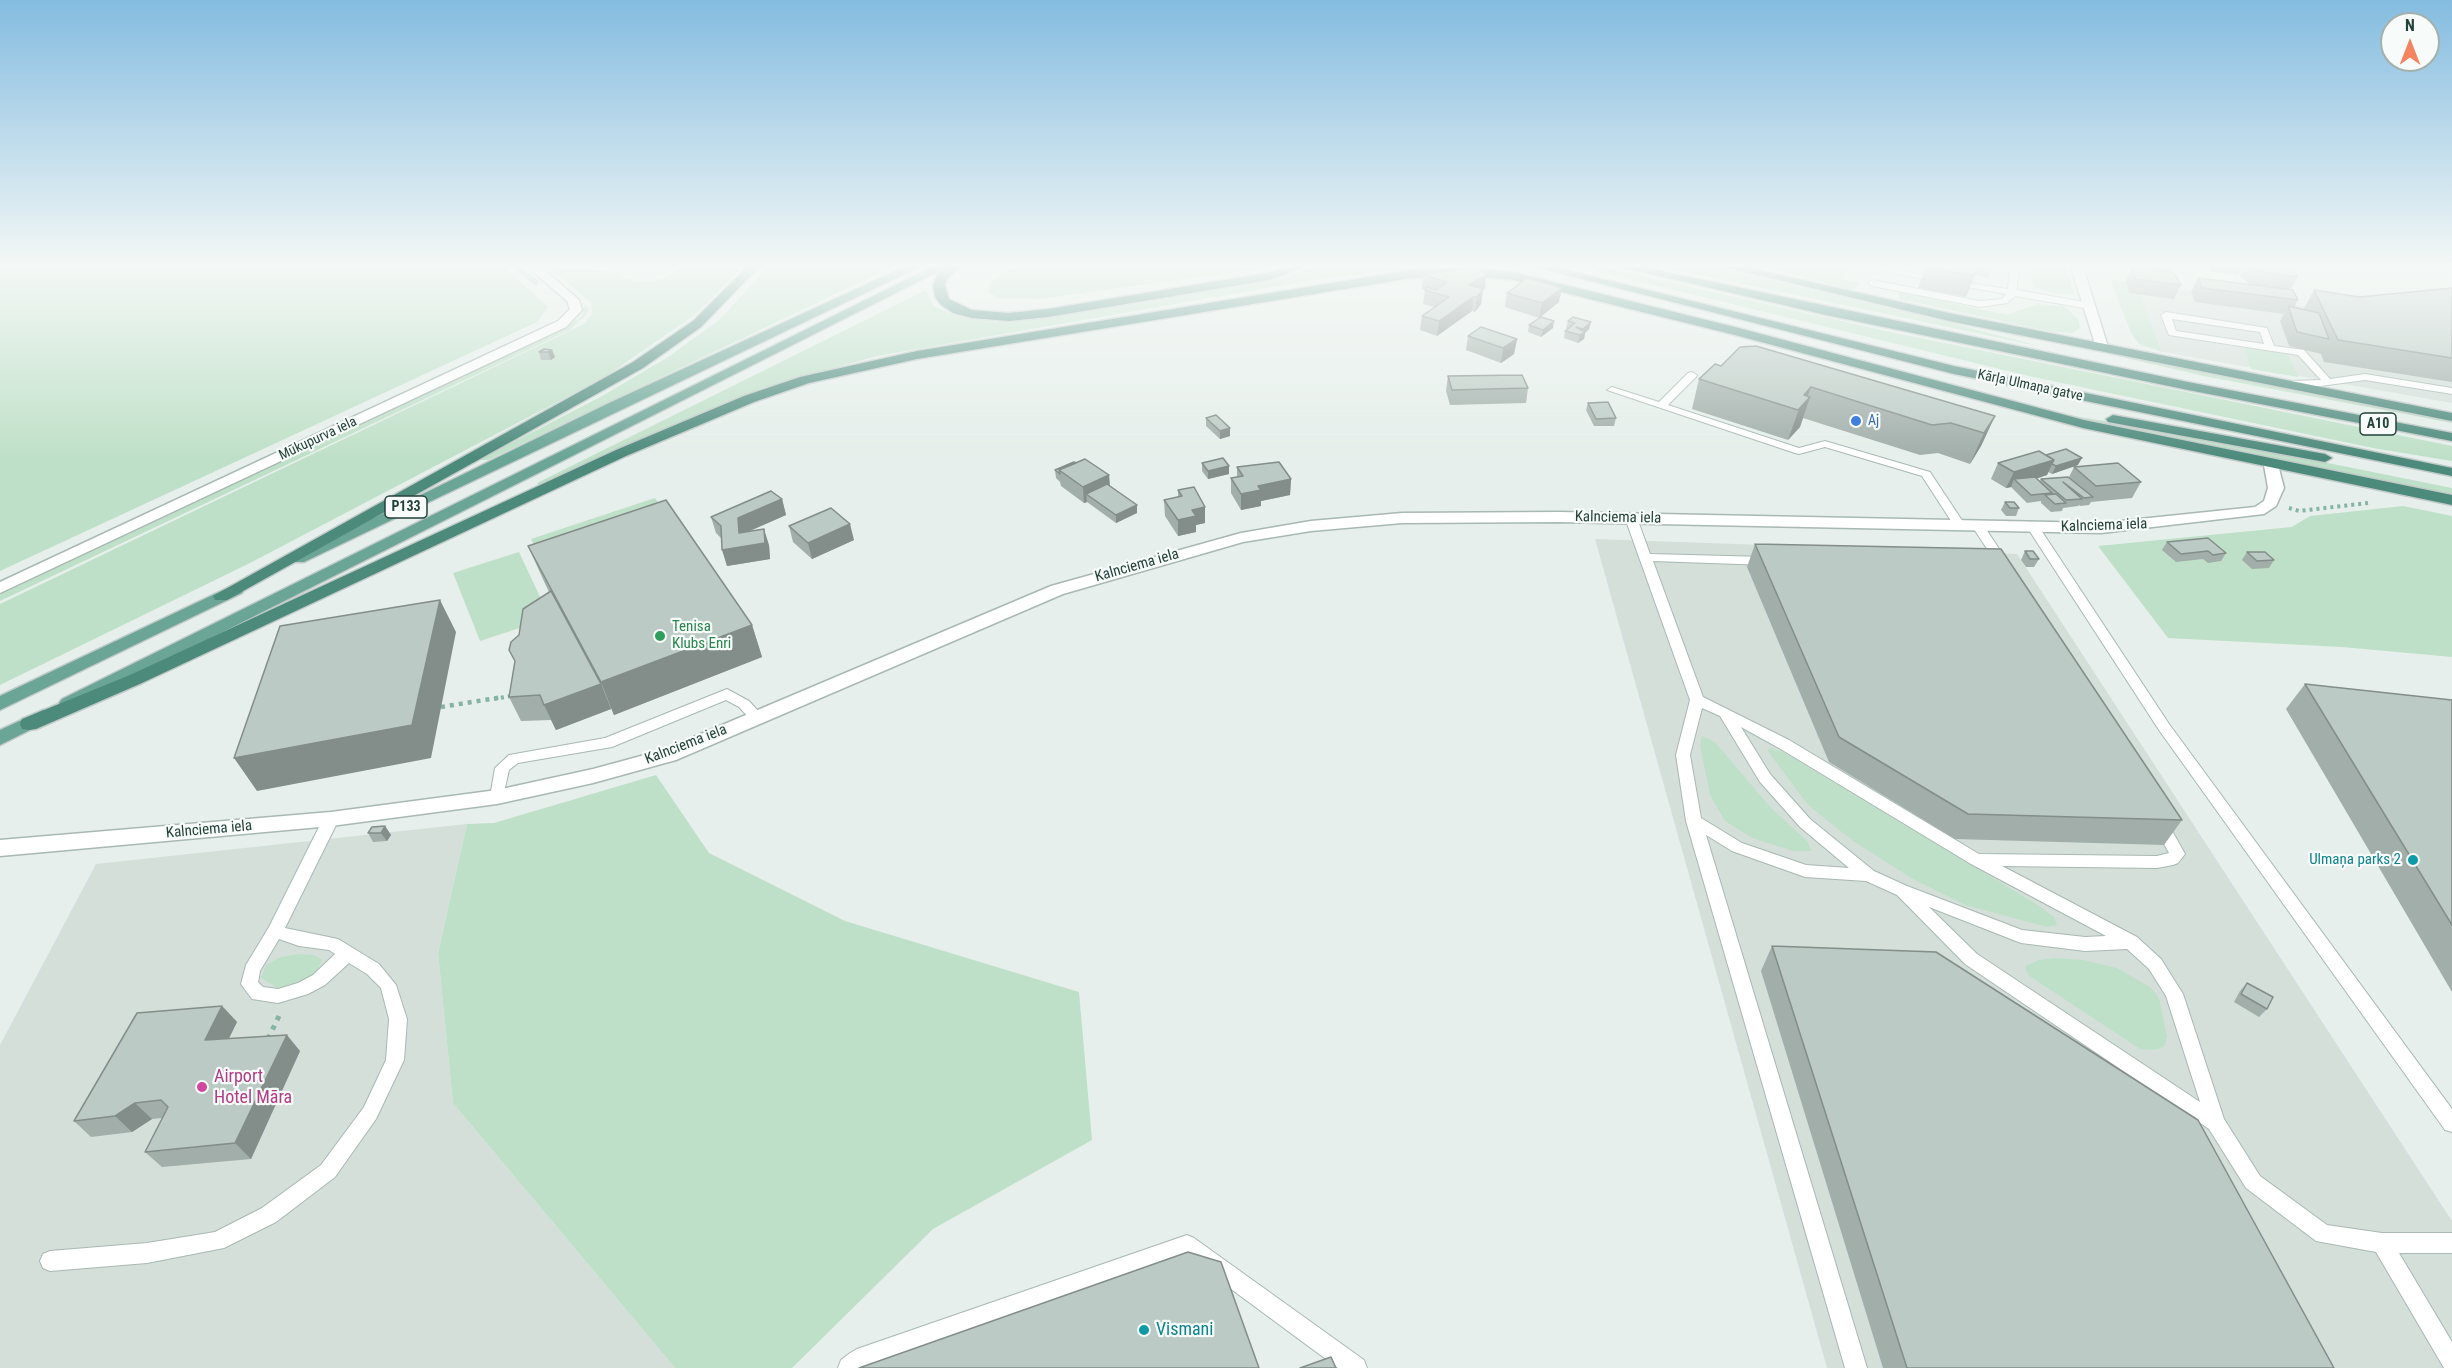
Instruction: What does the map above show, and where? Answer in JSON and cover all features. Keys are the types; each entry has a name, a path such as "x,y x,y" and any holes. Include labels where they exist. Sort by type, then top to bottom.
{"highway":[{"path":"221,596 638,364 687,331"},
{"path":"29,724 136,679 621,453 749,399 805,380 916,355 1063,331"},
{"path":"1734,331 2083,424 2271,465 2452,500"},
{"name":"Kārļa Ulmaņa gatve","path":"1797,331 1954,370 2452,472"},
{"name":"A10","path":"1922,331 2188,386 2452,437"},
{"path":"2003,331 2188,386"},
{"path":"2023,331 2452,417"},
{"path":"1929,382 2291,453 2358,462 2416,465"}],"main road":[{"name":"P133","path":"0,704 612,407 776,331"},
{"name":"P133","path":"0,738 125,672 812,331"}],"street":[{"name":"Mūkupurva iela","path":"0,588 547,331"},
{"path":"2098,331 2103,347"},
{"path":"2271,465 2276,489 2271,503"},
{"name":"Kalnciema iela","path":"0,848 331,819 497,797 593,776 669,755 1057,590 1241,538 1311,526 1402,518 1631,518 2101,528 2182,522 2259,511 2271,503"}],"lane":[{"path":"2171,331 2172,333 2301,352 2328,382"},
{"path":"2264,331 2270,348"},
{"path":"1661,406 1692,375"},
{"path":"2291,384 2365,377 2452,391"},
{"path":"1612,390 1799,451 1825,444 1926,474 1959,525"},
{"path":"1631,518 1697,700 1683,755 1694,821 1856,1368"},
{"path":"1978,526 2003,570"},
{"path":"2033,528 2164,727 2452,1124"},
{"path":"1645,557 1784,561"},
{"path":"497,797 502,768 514,759 607,743 727,694 744,704 756,717"},
{"path":"1697,700 1784,744 1976,860 2131,942 2155,964 2174,994 2216,1123 2253,1182 2323,1234 2382,1243 2452,1243"},
{"path":"1725,713 1765,778 1805,823 1868,874 1903,891 2021,936 2085,944 2131,942"},
{"path":"1976,860 2157,861 2174,859 2177,854 2175,847 2151,807"},
{"path":"331,819 275,931 252,970 249,984 258,994 278,996 302,989 319,980 348,953"},
{"path":"1694,821 1737,847 1805,871 1868,874"},
{"path":"1903,891 1971,959 2216,1123"},
{"path":"50,1261 147,1253 218,1241 269,1215 328,1171 370,1113 395,1060 399,1019 388,985 374,969 332,944 299,939 275,931"},
{"path":"2382,1243 2452,1362"},
{"path":"849,1368 857,1360 1187,1245 1356,1368"}],"path":[{"path":"2271,503 2299,511 2375,502"},
{"path":"441,707 515,695"},
{"path":"266,1044 280,1012"}],"shaded area":[{"path":"2154,331 2452,331 2452,403 2162,352"},
{"path":"1595,539 2017,554 2452,1221 2452,1368 1827,1368"},
{"path":"467,824 438,953 453,1103 675,1368 0,1368 0,1045 96,864"}],"green space":[{"path":"0,331 518,331 0,571"},
{"path":"558,331 568,331 0,601 0,595"},
{"path":"570,331 672,331 605,377 250,563 0,685 0,604"},
{"path":"704,331 758,331 488,460 479,460 602,396 668,357"},
{"path":"844,331 1021,331 877,356 759,389 539,485 537,483"},
{"path":"1842,331 1885,331 2452,446 2452,461 2373,448 2033,377"},
{"path":"1966,331 1981,331 2043,347"},
{"path":"2048,331 2075,331 2072,333"},
{"path":"2130,331 2154,331 2162,352 2139,344"},
{"path":"2057,342 2452,420 2452,423 2203,376"},
{"path":"2244,347 2288,354 2298,377 2251,369"},
{"path":"2073,416 2159,429 2452,488 2452,495 2086,422"},
{"path":"655,498 674,524 547,567 531,539"},
{"path":"2403,506 2452,516 2452,657 2342,647 2168,638 2098,546 2292,527 2310,516"},
{"path":"519,552 550,618 480,641 453,573"},
{"path":"1702,736 1715,742 1770,807 1807,841 1812,851 1793,851 1752,838 1725,821 1710,795 1700,745"},
{"path":"1771,748 1783,752 2038,905 2054,917 2057,925 2047,927 1965,905 1913,879 1853,841 1808,805 1767,750"},
{"path":"656,775 709,853 845,921 1079,992 1092,1140 933,1229 792,1368 675,1368 453,1103 438,953 467,824 494,823"},
{"path":"297,954 314,955 323,960 312,978 299,986 279,989 261,978 266,965 281,957"},
{"path":"2055,958 2083,960 2117,968 2150,987 2159,998 2167,1037 2164,1047 2154,1050 2140,1049 2028,975 2025,966 2039,960"}],"building":[{"path":"1475,331 1493,331 1517,339 1503,348 1468,336"},
{"path":"1565,331 1583,331 1585,332 1580,335"},
{"path":"2326,331 2329,339 2297,332"},
{"path":"2334,331 2452,331 2452,358 2338,340"},
{"path":"1756,346 1995,416 1984,433 1951,423 1932,425 1811,387 1804,395 1810,397 1798,410 1699,379 1715,364 1721,366 1740,347"},
{"path":"544,349 552,350 539,352"},
{"path":"1522,375 1528,388 1452,390 1448,376"},
{"path":"1608,402 1616,418 1596,419 1588,403"},
{"path":"1216,415 1230,428 1220,431 1206,418"},
{"path":"2066,449 2082,458 2056,466 2052,464 2054,460 2046,455"},
{"path":"2039,451 2054,460 2014,472 1998,463"},
{"path":"1223,458 1229,466 1208,471 1202,463"},
{"path":"1085,459 1109,475 1083,487 1059,470"},
{"path":"1279,462 1291,479 1258,486 1261,490 1241,494 1231,478 1243,476 1237,467"},
{"path":"1076,463 1059,470 1060,474 1055,470"},
{"path":"2118,463 2141,482 2096,486 2074,467"},
{"path":"2035,477 2052,493 2031,495 2014,479"},
{"path":"2068,477 2093,497 2084,498 2063,482 2082,499 2066,500 2041,479"},
{"path":"1107,484 1137,505 1116,515 1086,494"},
{"path":"1194,487 1205,507 1192,510 1196,516 1178,520 1164,500 1182,496 1178,490"},
{"path":"771,491 782,499 738,518 739,533 764,529 765,543 722,550 721,526 711,517"},
{"path":"2056,494 2066,503 2055,504 2045,495"},
{"name":"Tenisa Klubs Enri","path":"666,500 752,625 601,682 528,546"},
{"path":"2005,502 2014,502 2019,508 2010,508"},
{"path":"831,508 850,524 808,543 789,526"},
{"path":"2208,538 2226,553 2213,555 2208,551 2181,554 2167,542"},
{"path":"1755,544 2001,549 2182,820 1968,814 1839,737"},
{"path":"2025,551 2033,551 2039,559 2030,559"},
{"path":"2247,552 2265,552 2274,560 2257,561"},
{"path":"551,591 601,684 544,705 540,695 509,697 515,661 509,650 511,642 519,635 523,609"},
{"path":"440,600 412,725 234,758 280,626"},
{"path":"2305,684 2452,700 2452,925"},
{"path":"385,826 381,833 368,833 372,827"},
{"path":"1772,946 1936,952 2198,1120 2334,1368 1907,1368"},
{"path":"2247,983 2273,997 2267,1009 2241,994"},
{"name":"Airport Hotel Māra","path":"222,1006 205,1040 287,1035 235,1143 145,1152 168,1107 161,1100 135,1103 115,1116 74,1121 137,1013"},
{"path":"1188,1252 1221,1262 1259,1368 859,1368"},
{"path":"1331,1357 1336,1368 1300,1368"}],"place":[{"name":"Aj","path":"1856,421"},
{"name":"Tenisa Klubs Enri","path":"660,636"},
{"name":"Ulmaņa parks 2","path":"2413,860"},
{"name":"Airport Hotel Māra","path":"202,1087"},
{"name":"Vismani","path":"1144,1330"}]}
